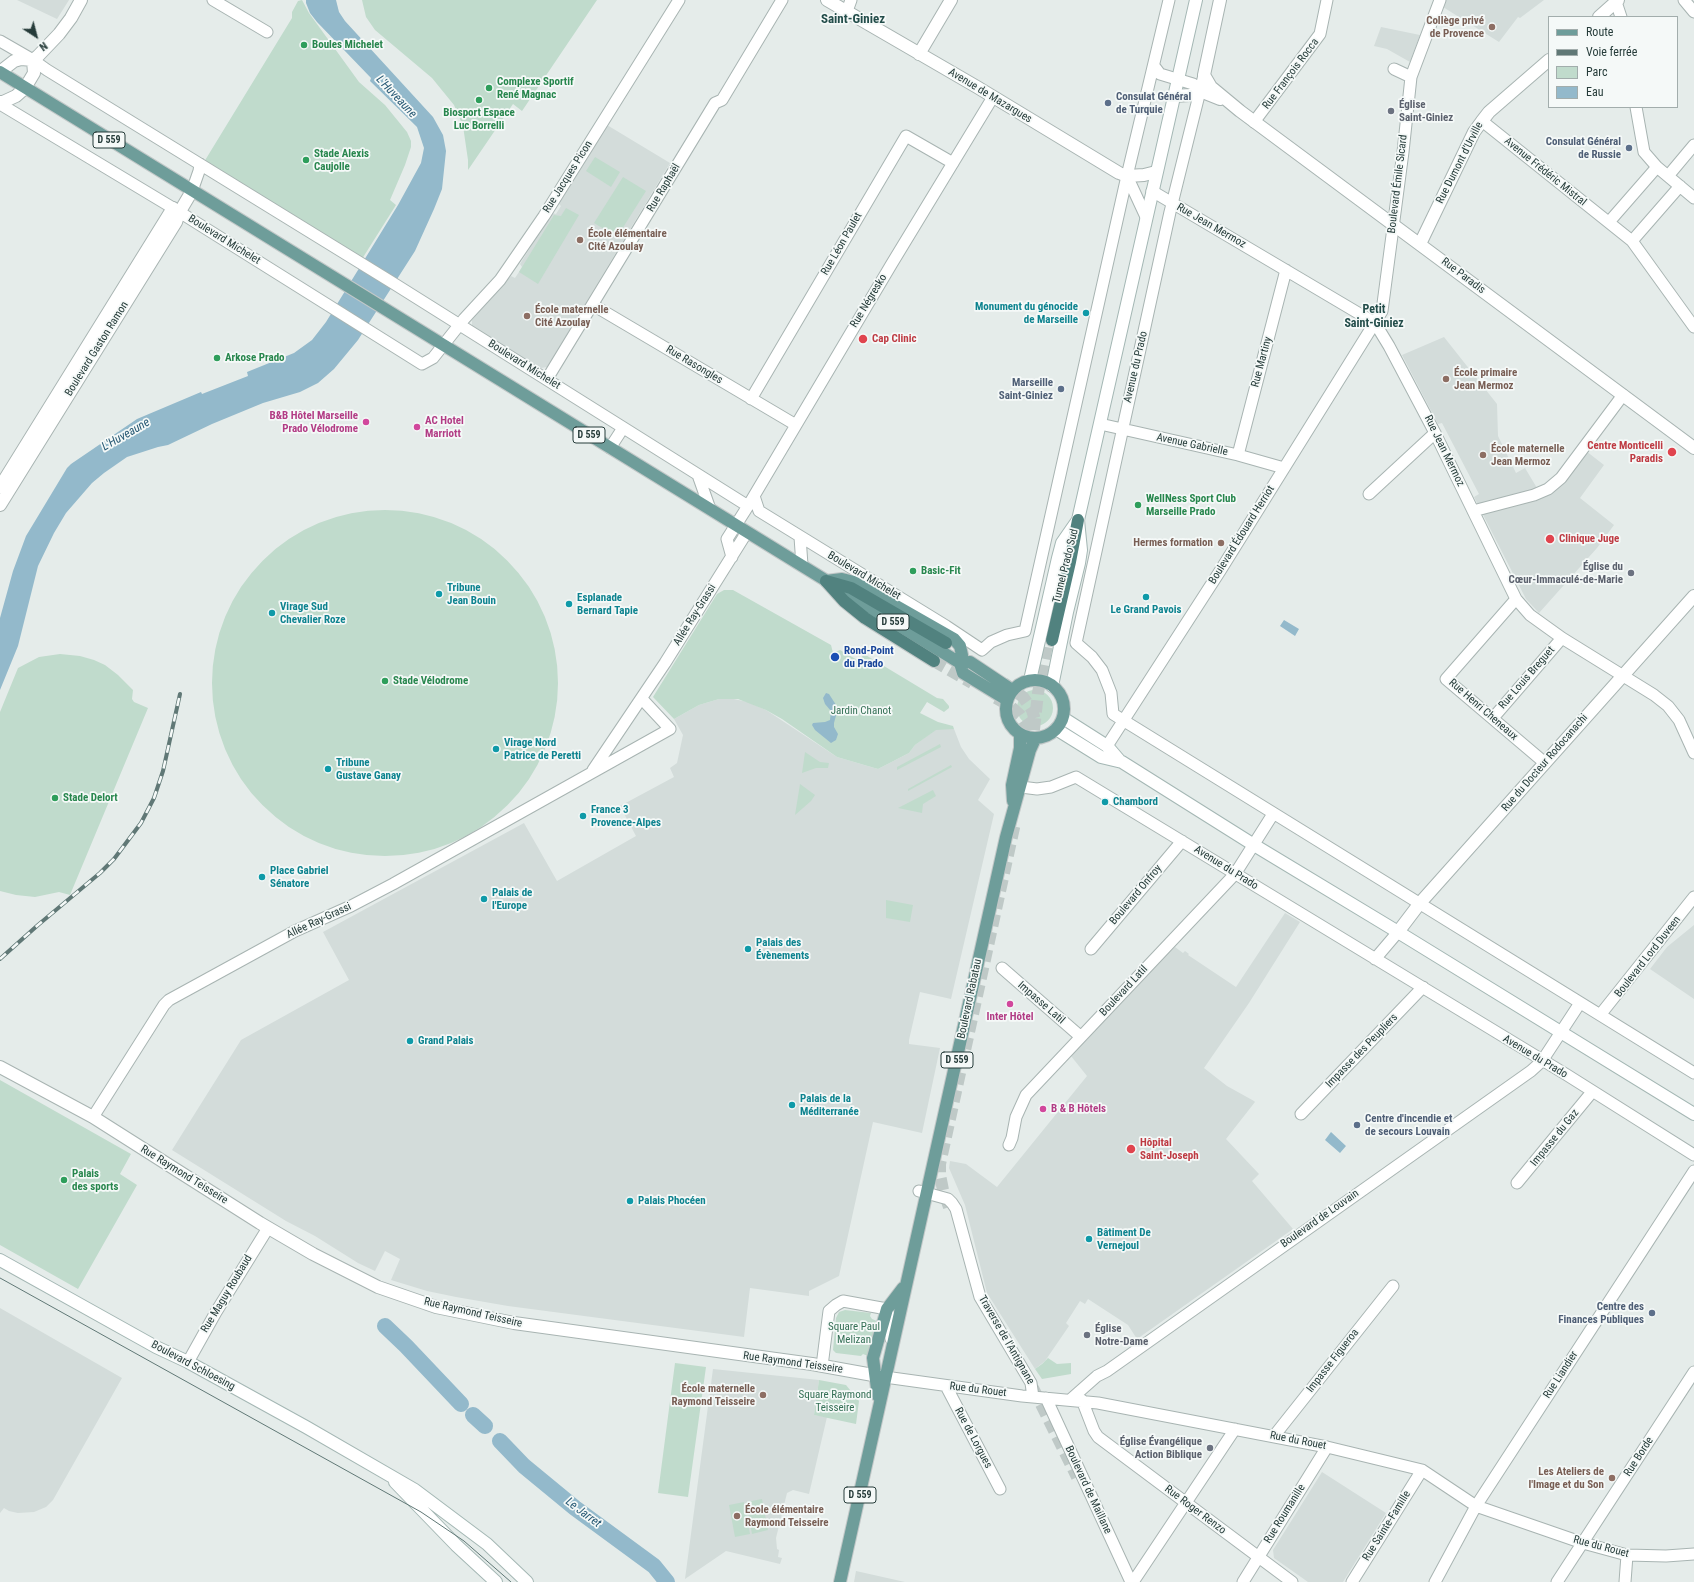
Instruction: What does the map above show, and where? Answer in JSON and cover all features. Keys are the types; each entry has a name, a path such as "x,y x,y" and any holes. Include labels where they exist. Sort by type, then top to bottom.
{"highway":[{"name":"Tunnel Prado Sud","path":"1050,639 1066,561 1078,520"},
{"path":"826,581 851,588 946,643"},
{"path":"826,581 844,601 865,618 934,661"}],"main road":[{"name":"D 559","path":"0,72 960,663 970,662 1010,695"},
{"name":"Boulevard Michelet","path":"826,581 842,578 854,582 954,639 960,646 962,655 960,663"},
{"path":"1030,680 1045,682 1052,686 1057,690 1064,704 1063,718 1056,729 1046,737 1035,739 1020,735 1011,727 1006,718 1005,710 1010,695 1021,684 1030,680"},
{"name":"Boulevard Rabatau","path":"1013,807 1012,785 1020,748 1020,735"},
{"name":"Boulevard Rabatau","path":"880,1376 890,1357 906,1284 923,1192 1013,807 1021,787 1030,750 1035,739"},
{"name":"Boulevard Rabatau","path":"840,1582 879,1407 880,1376 874,1358 887,1309 906,1284"}],"street":[{"path":"0,103 16,96 25,88 34,73 33,60 59,34 71,18 81,0"},
{"path":"213,0 267,32"},
{"name":"Rue Jacques Picon","path":"443,345 459,324 500,280 539,222 679,0"},
{"name":"Rue Raphaël","path":"547,379 715,103 722,100 782,0"},
{"name":"Avenue de Mazargues","path":"827,0 849,6 919,54 1119,173 1127,176"},
{"path":"919,54 951,0"},
{"path":"1054,580 1036,576 1127,176 1169,0"},
{"name":"Avenue du Prado","path":"1052,686 1067,612 1079,563 1081,550 1078,520 1196,0"},
{"name":"Avenue du Prado","path":"1124,721 1113,714 1110,690 1102,670 1092,657 1076,643 1122,430 1220,0"},
{"name":"Rue François Rocca","path":"1254,122 1320,34 1327,0"},
{"name":"Boulevard Émile Sicard","path":"1375,323 1382,311 1403,152 1411,77 1440,0"},
{"path":"1684,0 1694,12"},
{"path":"1600,16 1617,1 1621,16"},
{"name":"Boulevard Michelet","path":"0,41 459,324 748,506"},
{"path":"0,72 14,61 21,59 33,60"},
{"name":"Rue Dumont d'Urville","path":"1420,244 1474,132 1489,112 1548,61"},
{"path":"1154,66 1160,74 1193,84 1200,91 1190,95 1174,96"},
{"path":"1394,69 1411,77"},
{"name":"Rue Paradis","path":"1204,75 1212,87 1254,122 1694,448"},
{"name":"Rue Paradis","path":"1200,91 1231,104"},
{"name":"Rue Négresko","path":"732,556 727,539 993,97"},
{"name":"Boulevard Michelet","path":"0,103 176,210 422,364 433,358 443,345"},
{"path":"1636,108 1644,152 1657,167 1694,198"},
{"name":"Avenue Frédéric Mistral","path":"1482,121 1632,241"},
{"name":"Rue Léon Paulet","path":"751,399 906,136 953,162"},
{"path":"1668,176 1694,145"},
{"path":"192,191 200,164"},
{"path":"1609,222 1657,167"},
{"path":"1127,176 1144,175 1156,172"},
{"path":"1127,176 1146,216"},
{"path":"1680,186 1632,241 1694,327"},
{"name":"Boulevard Gaston Ramon","path":"0,487 176,210 192,191"},
{"name":"Rue Jean Mermoz","path":"1152,191 1375,323 1389,346 1435,433 1516,598 1530,615 1562,638 1654,695 1668,706 1679,720 1694,752"},
{"name":"Boulevard Gaston Ramon","path":"0,505 176,222 176,210"},
{"name":"Rue Martiny","path":"1238,455 1286,270"},
{"name":"Rue Rasongles","path":"593,305 796,425"},
{"name":"Boulevard Édouard Herriot","path":"1107,746 1375,323"},
{"path":"1473,511 1534,495 1548,489 1561,478 1623,395"},
{"name":"Avenue Gabrielle","path":"1100,424 1238,455 1284,468"},
{"path":"610,448 623,428"},
{"path":"1369,494 1435,433"},
{"path":"698,475 710,509"},
{"name":"Boulevard Michelet","path":"754,496 759,511 946,626 982,650 991,642 1007,635 1025,631 1036,576"},
{"name":"Avenue du Prado","path":"1030,680 1062,543 1078,520"},
{"name":"Allée Ray-Grassi","path":"592,772 642,699 747,532"},
{"path":"800,537 802,565"},
{"name":"Rue du Docteur Rodocanachi","path":"1398,932 1420,903 1694,596"},
{"name":"Rue Henri Cheneaux","path":"1516,598 1446,679 1545,763"},
{"name":"Rue Louis Breguet","path":"1493,718 1562,638"},
{"name":"Allée Ray-Grassi","path":"93,1117 164,1004 169,1000 288,935 351,906 393,884 670,729 642,699"},
{"path":"1063,718 1107,746 1119,760 1254,845 1694,1114"},
{"path":"1124,721 1694,1073"},
{"path":"1056,729 1101,757 1119,760"},
{"name":"Avenue du Prado","path":"1021,787 1051,787 1076,777 1423,988 1694,1156"},
{"path":"1254,845 1273,814"},
{"name":"Boulevard Onfroy","path":"1091,949 1182,841"},
{"name":"Boulevard Latil","path":"1009,1145 1012,1138 1016,1117 1026,1094 1235,874 1254,845"},
{"name":"Boulevard Lord Duveen","path":"1600,1015 1694,897"},
{"path":"1375,960 1398,932"},
{"name":"Impasse Latil","path":"1002,968 1081,1037"},
{"name":"Impasse des Peupliers","path":"1301,1114 1423,988"},
{"path":"1560,1032 1580,1003"},
{"name":"Boulevard de Louvain","path":"1076,1400 1097,1376 1107,1371 1531,1071 1542,1061 1560,1032"},
{"name":"Rue Raymond Teisseire","path":"0,1067 93,1117 268,1228 313,1254 378,1287 436,1307 528,1326 822,1366 880,1376"},
{"name":"Impasse du Gaz","path":"1517,1183 1592,1092"},
{"name":"Rue Liandier","path":"1435,1582 1476,1506 1694,1171"},
{"name":"Traverse de l'Antignane","path":"923,1192 948,1199 952,1203 960,1220 980,1298 1031,1383 1034,1390 1033,1397"},
{"name":"Rue Maguy Roubaud","path":"188,1362 216,1312 268,1228"},
{"name":"Boulevard Schloesing","path":"0,1260 156,1347 188,1362 415,1490 445,1511 487,1544 527,1582"},
{"name":"Impasse Figueroa","path":"1274,1436 1393,1286"},
{"path":"822,1366 830,1311 836,1305 843,1301 887,1309"},
{"name":"Boulevard Rabatau","path":"887,1309 891,1322 890,1357"},
{"name":"Rue Borde","path":"1557,1582 1694,1372"},
{"name":"Rue du Rouet","path":"880,1376 1033,1397 1076,1400 1327,1447 1422,1470 1476,1506 1583,1543 1627,1555 1666,1556 1694,1554"},
{"name":"Rue de Lorgues","path":"946,1386 1000,1489"},
{"name":"Boulevard de Maillane","path":"1046,1398 1132,1582"},
{"name":"Rue Roger Renzo","path":"1076,1400 1098,1437 1292,1582"},
{"path":"1132,1582 1235,1429"},
{"name":"Rue Roumanille","path":"1242,1582 1327,1447"},
{"name":"Rue Sainte-Famille","path":"1352,1582 1422,1470"},
{"name":"Boulevard Schloesing","path":"386,1473 451,1540 496,1582"},
{"path":"1625,1582 1627,1555"},
{"name":"Boulevard Schloesing","path":"501,1557 518,1565 536,1582"}],"shaded area":[{"path":"17,0 69,0 57,19"},
{"name":"Collège privé de Provence","path":"1446,0 1544,0 1520,18 1518,17 1499,42 1443,7"},
{"path":"1381,27 1420,35 1410,62 1387,49 1374,46"},
{"name":"École élémentaire Cité Azoulay","path":"607,125 670,163 547,367 541,368 472,327 472,320 511,276 515,278 522,267 520,264 552,213 556,214 561,206 558,203"},
{"path":"1444,337 1497,404 1498,436 1516,473 1525,468 1537,488 1558,476 1586,451 1604,465 1580,498 1614,525 1597,548 1539,613 1526,599 1474,497 1479,494 1442,423 1438,424 1402,355"},
{"path":"729,698 748,702 766,710 837,757 878,769 909,753 915,745 936,729 954,729 961,747 969,759 990,779 978,800 994,814 951,999 920,992 909,1040 909,1044 940,1048 922,1133 873,1122 839,1276 809,1291 809,1296 750,1288 744,1337 508,1306 456,1297 427,1291 391,1280 400,1259 385,1251 375,1271 358,1263 315,1236 286,1221 172,1150 241,1040 349,980 323,932 524,823 557,881 636,836 620,806 674,777 670,768 677,763 683,735 674,719 699,705 719,699"},
{"name":"Hôpital Saint-Joseph","path":"1285,913 1300,922 1249,1003 1204,1068 1227,1086 1255,1102 1226,1139 1259,1174 1252,1181 1293,1229 1137,1339 1128,1325 1088,1299 1085,1304 1080,1301 1066,1323 1069,1326 1045,1361 1035,1369 987,1293 965,1205 949,1168 950,1161 966,1164 997,1187 1087,1076 1071,1056 1169,951 1170,952 1175,947 1183,953 1185,951 1189,954 1188,955 1236,987"},
{"path":"1694,925 1694,999 1650,969 1667,947"},
{"path":"0,1308 122,1378 53,1500 46,1507 34,1512 18,1513 4,1508 0,1513"},
{"name":"École élémentaire Raymond Teisseire","path":"713,1369 819,1380 814,1415 827,1417 809,1494 793,1490 787,1493 776,1538 777,1549 779,1550 778,1557 782,1558 780,1564 726,1551 685,1579"},
{"path":"1322,1472 1386,1513 1343,1582 1308,1582 1274,1558 1273,1550"},
{"path":"856,1571 905,1582 854,1582"}],"green space":[{"name":"Stade Alexis Caujolle","path":"302,0 309,13 359,82 385,105 407,132 411,141 411,147 405,165 390,200 396,205 362,259 204,162 292,18 292,12 298,1"},
{"name":"Complexe Sportif René Magnac","path":"362,0 597,0 522,111 513,104 468,170 463,126 454,105 432,78 375,30 366,17"},
{"path":"595,157 620,172 611,187 586,171"},
{"path":"623,177 646,191 617,237 594,223"},
{"path":"566,208 579,215 538,284 519,272 554,215 561,216"},
{"name":"Stade Vélodrome","path":"368,510 402,510 435,517 467,530 495,549 508,560 529,587 538,601 545,617 555,649 558,666 558,700 555,717 545,749 538,765 529,779 508,806 495,817 467,836 435,849 402,856 368,856 335,849 303,836 275,817 262,806 251,793 232,765 219,733 212,700 212,666 219,633 232,601 251,573 262,560 275,549 303,530 335,517"},
{"name":"Jardin Chanot","path":"724,590 733,590 831,645 833,653 840,650 859,661 864,654 937,698 943,699 949,706 949,708 944,712 927,702 920,713 938,722 953,726 954,729 936,730 915,745 909,753 878,769 837,757 782,719 766,710 738,699 719,699 699,705 674,719 653,697 717,594"},
{"name":"Stade Delort","path":"60,654 80,656 105,665 133,690 132,699 134,702 148,708 70,895 59,892 35,897 16,895 0,891 0,712 18,668 39,657"},
{"path":"1038,690 1048,695 1052,701 1052,715 1048,721 1042,725 1032,726 1022,721 1018,715 1017,705 1022,695 1028,691"},
{"path":"940,744 941,747 897,770 897,767"},
{"path":"805,752 820,762 829,763 828,768 816,768 802,773"},
{"path":"951,765 952,767 908,791 908,789"},
{"path":"800,784 815,795 811,801 795,815"},
{"path":"933,790 936,796 923,804 922,813 898,808"},
{"path":"886,900 913,905 910,922 886,918"},
{"name":"Palais des sports","path":"0,1080 131,1154 120,1174 137,1185 78,1289 0,1245"},
{"name":"Square Paul Melizan","path":"845,1310 871,1313 870,1316 872,1319 877,1321 868,1356 863,1354 861,1356 836,1353 833,1350 836,1318 839,1312"},
{"path":"1048,1358 1057,1364 1071,1363 1071,1374 1042,1379 1035,1369"},
{"path":"675,1363 706,1367 688,1497 658,1493"},
{"name":"Square Raymond Teisseire","path":"819,1380 846,1385 859,1401 856,1424 814,1415"},
{"path":"762,1499 768,1530 752,1534 746,1502"},
{"path":"744,1502 750,1534 735,1537 729,1505"}],"water":[{"name":"L'Huveaune","path":"306,0 336,0 339,12 345,21 433,117 443,135 446,151 442,189 434,209 415,251 358,340 334,369 318,383 300,392 263,403 212,424 168,445 127,457 92,483 66,513 54,533 38,566 18,646 0,690 0,618 13,571 26,536 67,468 137,419 201,392 202,394 248,376 247,372 294,353 312,340 326,322 398,205 421,163 424,148 417,127 370,81 371,78 317,22 310,13"},
{"path":"1284,620 1299,629 1295,636 1280,626"},
{"path":"826,693 829,694 838,708 834,727 838,734 836,740 831,743 815,730 812,725 813,723 830,720 831,711 825,704 823,698"},
{"path":"1331,1132 1346,1146 1340,1153 1325,1140"}],"waterway":[{"name":"Le Jarret","path":"385,1326 461,1404"},
{"name":"Le Jarret","path":"473,1415 485,1426"},
{"name":"Le Jarret","path":"500,1441 524,1466 575,1508 654,1566 667,1582"}],"tunnel":[{"path":"1032,748 1038,693 1048,639"},
{"path":"934,661 972,683"},
{"path":"1004,683 1023,697 1032,710 1035,720"},
{"path":"996,698 1010,706 1020,715 1029,728 1032,740"},
{"path":"949,1207 943,1190 940,1175 940,1164 1015,823"},
{"path":"1033,1388 1077,1477"}],"tram line":[{"path":"0,1278 421,1512 464,1541 511,1582"}],"railway":[{"path":"0,959 100,873 114,859 141,823 154,798 163,771 180,694"}],"place":[{"name":"Collège privé de Provence","path":"1492,27"},
{"name":"Boules Michelet","path":"304,45"},
{"name":"Complexe Sportif René Magnac","path":"489,88"},
{"name":"Biosport Espace Luc Borrelli","path":"479,100"},
{"name":"Consulat Général de Turquie","path":"1108,103"},
{"name":"Église Saint-Giniez","path":"1391,111"},
{"name":"Consulat Général de Russie","path":"1629,148"},
{"name":"Stade Alexis Caujolle","path":"306,160"},
{"name":"École élémentaire Cité Azoulay","path":"580,240"},
{"name":"Monument du génocide de Marseille","path":"1086,313"},
{"name":"École maternelle Cité Azoulay","path":"527,316"},
{"name":"Cap Clinic","path":"863,339"},
{"name":"Arkose Prado","path":"217,358"},
{"name":"École primaire Jean Mermoz","path":"1446,379"},
{"name":"Marseille Saint-Giniez","path":"1061,389"},
{"name":"B&B Hôtel Marseille Prado Vélodrome","path":"366,422"},
{"name":"AC Hotel Marriott","path":"417,427"},
{"name":"Centre Monticelli Paradis","path":"1672,452"},
{"name":"École maternelle Jean Mermoz","path":"1483,455"},
{"name":"WellNess Sport Club Marseille Prado","path":"1138,505"},
{"name":"Clinique Juge","path":"1550,539"},
{"name":"Hermes formation","path":"1221,543"},
{"name":"Basic-Fit","path":"913,571"},
{"name":"Église du Cœur-Immaculé-de-Marie","path":"1631,573"},
{"name":"Tribune Jean Bouin","path":"439,594"},
{"name":"Le Grand Pavois","path":"1146,597"},
{"name":"Esplanade Bernard Tapie","path":"569,604"},
{"name":"Virage Sud Chevalier Roze","path":"272,613"},
{"name":"Rond-Point du Prado","path":"835,657"},
{"name":"Stade Vélodrome","path":"385,681"},
{"name":"Virage Nord Patrice de Peretti","path":"496,749"},
{"name":"Tribune Gustave Ganay","path":"328,769"},
{"name":"Stade Delort","path":"55,798"},
{"name":"Chambord","path":"1105,802"},
{"name":"France 3 Provence-Alpes","path":"583,816"},
{"name":"Place Gabriel Sénatore","path":"262,877"},
{"name":"Palais de l'Europe","path":"484,899"},
{"name":"Palais des Évènements","path":"748,949"},
{"name":"Inter Hôtel","path":"1010,1004"},
{"name":"Grand Palais","path":"410,1041"},
{"name":"Palais de la Méditerranée","path":"792,1105"},
{"name":"B & B Hôtels","path":"1043,1109"},
{"name":"Centre d'incendie et de secours Louvain","path":"1357,1125"},
{"name":"Hôpital Saint-Joseph","path":"1131,1149"},
{"name":"Palais des sports","path":"64,1180"},
{"name":"Palais Phocéen","path":"630,1201"},
{"name":"Bâtiment De Vernejoul","path":"1089,1239"},
{"name":"Centre des Finances Publiques","path":"1652,1313"},
{"name":"Église Notre-Dame","path":"1087,1335"},
{"name":"École maternelle Raymond Teisseire","path":"763,1395"},
{"name":"Église Évangélique Action Biblique","path":"1210,1448"},
{"name":"Les Ateliers de l'Image et du Son","path":"1612,1478"},
{"name":"École élémentaire Raymond Teisseire","path":"737,1516"}],"district":[{"name":"Saint-Giniez","path":"853,20"},
{"name":"Petit Saint-Giniez","path":"1374,317"}]}
